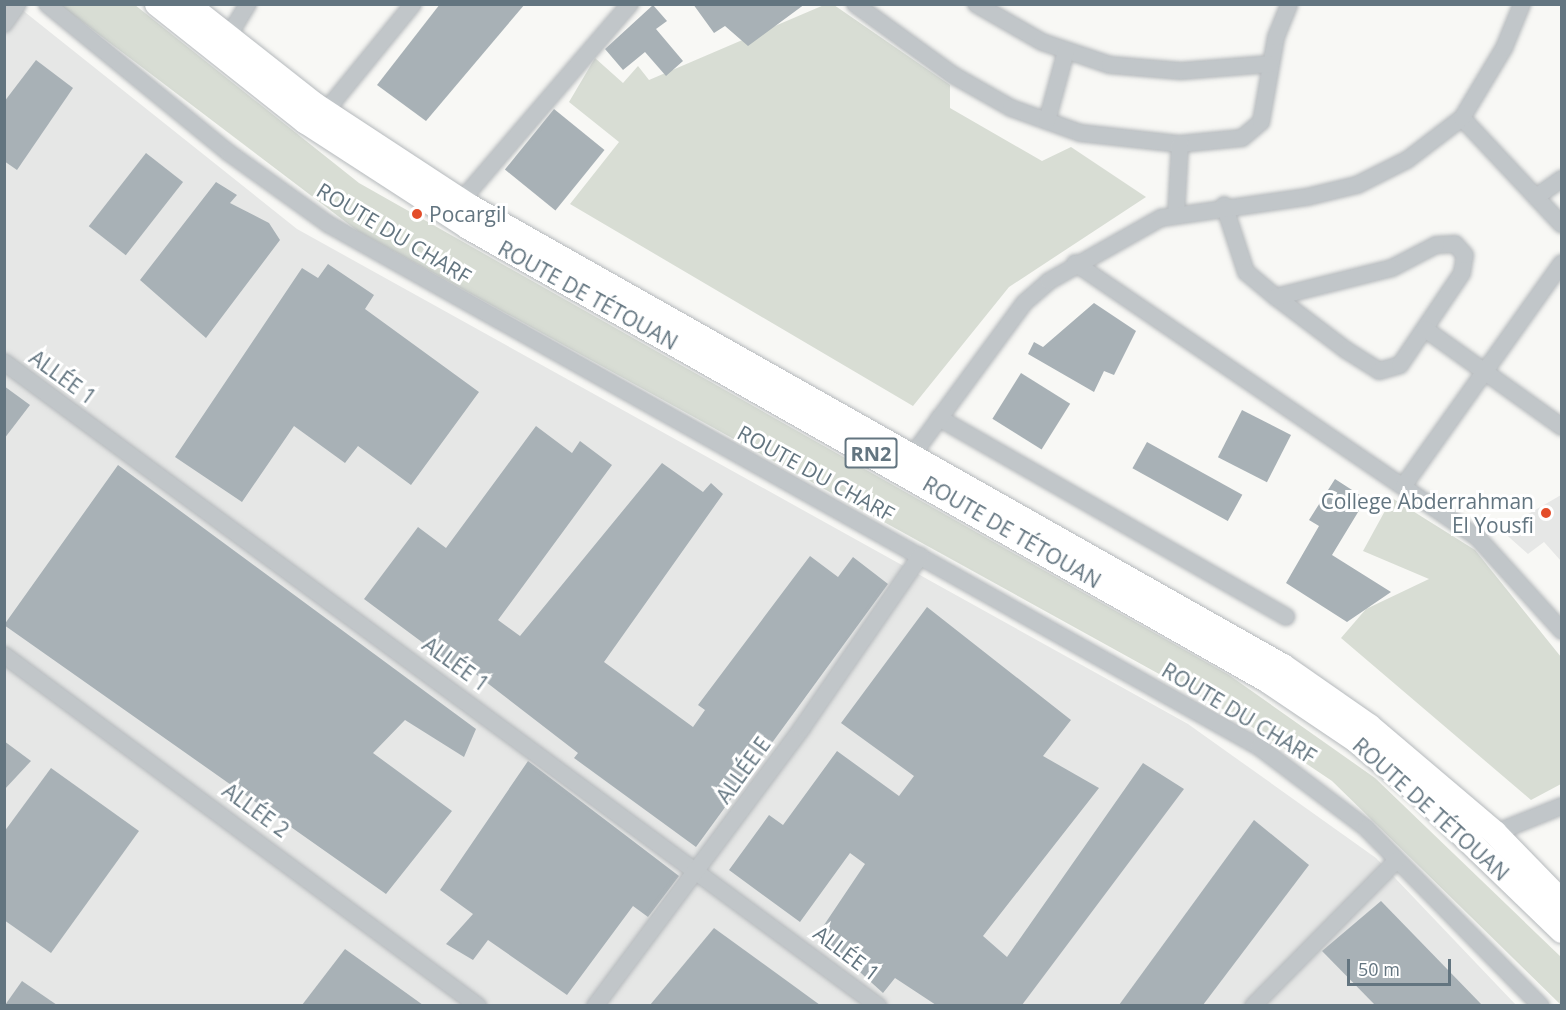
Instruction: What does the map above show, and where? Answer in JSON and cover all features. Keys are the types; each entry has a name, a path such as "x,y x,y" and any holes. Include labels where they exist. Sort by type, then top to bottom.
{"highway":[{"name":"ROUTE DE TÉTOUAN","path":"157,4 306,122 457,220 1268,681 1420,794 1562,931"},
{"name":"ROUTE DE TÉTOUAN","path":"189,5 326,112 461,201 914,453 1283,666 1369,726 1495,833 1562,902"}],"street":[{"path":"4,24 18,4"},
{"name":"ROUTE DU CHARF","path":"47,4 230,153 328,224 1259,747 1344,809 1541,1005"},
{"path":"228,37 248,4"},
{"path":"326,112 413,4"},
{"path":"461,201 630,4"},
{"path":"855,4 952,75 1011,108 1047,121 1113,139 1180,144 1226,141 1253,131 1266,102 1270,64 1289,4"},
{"path":"914,453 1024,303 1075,263 1176,214 1224,205 1307,197 1358,185 1407,160 1462,118 1504,48 1522,4"},
{"path":"981,6 1066,51 1147,69 1270,64"},
{"path":"1047,121 1066,51"},
{"path":"1462,118 1562,225"},
{"path":"1176,214 1180,144"},
{"path":"1536,197 1562,179"},
{"path":"1224,205 1246,272 1276,297 1378,371 1400,365 1466,264 1455,244 1436,245 1363,278 1276,297"},
{"path":"1075,263 1404,485 1478,538 1562,631"},
{"path":"1404,485 1488,372 1562,263"},
{"path":"1425,329 1562,427"},
{"name":"ALLÉE 1","path":"4,362 699,870 878,1005"},
{"path":"939,418 1287,616"},
{"name":"ALLÉE E","path":"595,1005 699,870 920,556"},
{"name":"ALLÉE 2","path":"4,655 478,1005"},
{"path":"1495,833 1562,806"},
{"path":"1253,1005 1396,861"}],"shaded area":[{"path":"5,4 16,5 297,229 1188,724 1376,858 1516,1005 5,1006"},
{"path":"60,5 135,5 359,183 1229,675 1375,778 1561,957 1561,1005 1332,781 1237,717 359,232"},
{"path":"824,5 834,5 950,85 950,108 1042,161 1071,147 1146,197 1009,287 913,406 570,204 619,142 569,102 595,58 623,83 638,66 649,80"},
{"name":"College Abderrahman El Yousfi","path":"1561,495 1561,561 1544,542 1528,554 1501,530"},
{"path":"1392,498 1475,550 1561,657 1561,784 1531,800 1341,638 1366,609 1429,579 1363,551"}],"building":[{"path":"440,4 525,4 426,121 377,85"},
{"path":"693,4 805,4 748,46 725,26 714,33"},
{"path":"653,5 667,21 656,29 683,61 666,76 645,52 623,70 605,49"},
{"path":"36,60 73,88 17,170 4,161 4,102"},
{"path":"554,109 605,150 555,211 505,170"},
{"path":"146,153 183,182 126,255 89,226"},
{"path":"216,182 237,195 230,203 269,223 280,240 206,338 140,280"},
{"path":"328,264 374,295 365,309 479,392 411,485 358,446 345,463 294,426 242,502 175,457 302,268 318,278"},
{"path":"1094,303 1136,331 1114,375 1104,371 1094,392 1028,354 1034,342 1043,347"},
{"path":"1021,373 1070,404 1042,450 992,419"},
{"path":"4,386 30,405 4,439"},
{"path":"1242,410 1291,435 1267,482 1218,457"},
{"path":"536,426 572,453 580,441 612,465 498,620 520,636 662,463 703,492 711,483 723,494 604,662 693,727 705,710 698,705 810,556 838,577 853,557 888,584 696,847 574,758 578,753 473,672 469,677 364,599 418,527 446,548"},
{"path":"1147,442 1242,495 1228,521 1132,468"},
{"path":"118,465 476,729 464,757 405,720 373,753 452,811 386,894 4,625"},
{"path":"1335,479 1366,499 1332,555 1391,592 1347,622 1286,583 1319,526 1309,520"},
{"path":"927,607 1071,720 1043,756 1099,788 983,936 1007,957 1143,763 1184,789 1022,1005 936,1005 895,978 883,993 818,934 865,864 850,853 800,922 729,870 769,815 783,825 837,751 899,796 914,776 841,723"},
{"path":"4,741 31,761 4,790"},
{"path":"528,761 679,876 648,917 633,906 567,995 488,940 473,960 446,944 473,914 440,890"},
{"path":"51,768 139,831 51,953 4,920 4,832"},
{"path":"1254,820 1309,865 1203,1005 1119,1005"},
{"path":"1381,901 1482,1005 1375,1005 1322,951"},
{"path":"714,928 820,1005 650,1005"},
{"path":"345,949 423,1005 302,1005"},
{"path":"22,981 57,1005 5,1005"}],"place":[{"name":"Pocargil","path":"417,214"},
{"name":"College Abderrahman El Yousfi","path":"1546,513"}]}
